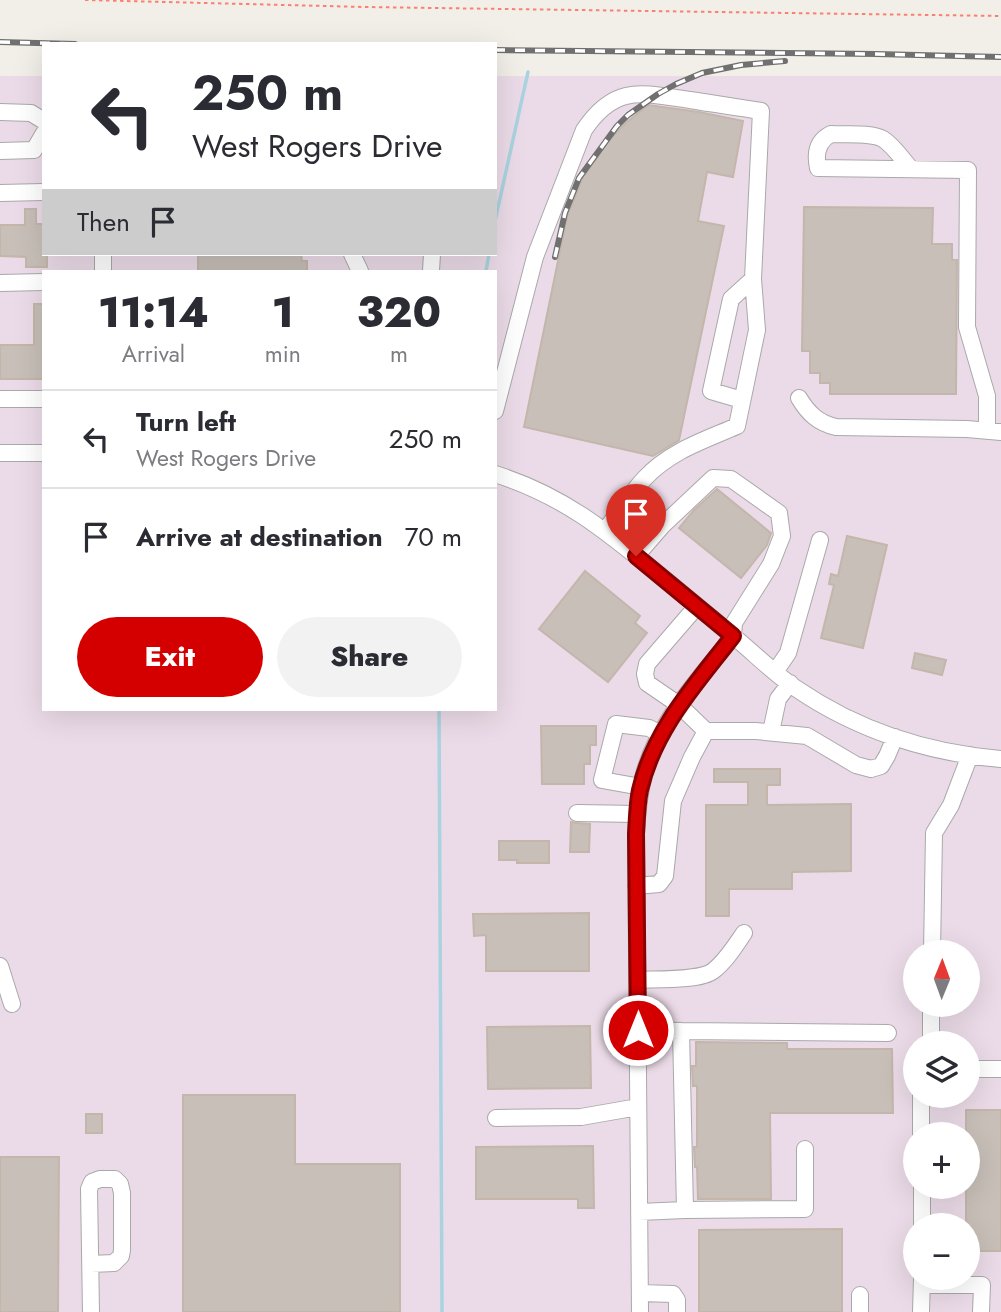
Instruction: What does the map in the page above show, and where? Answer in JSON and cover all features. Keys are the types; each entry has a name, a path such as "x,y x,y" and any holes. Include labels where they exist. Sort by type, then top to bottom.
{"street":[{"path":"497,403 535,257 584,130 595,114 623,96 645,93 761,111 753,279 757,330 737,426 698,442 654,470 604,531"},
{"path":"0,113 31,113 42,120"},
{"path":"799,398 810,414 827,425 836,427 994,431 967,327 968,170 818,168 819,144 831,134 873,135 887,141 911,169"},
{"path":"0,151 34,150 42,136"},
{"path":"0,193 42,192"},
{"path":"742,400 711,391 731,299 753,279"},
{"path":"0,283 42,282"},
{"path":"0,399 42,400"},
{"path":"0,453 42,453"},
{"path":"497,475 552,496 586,516 775,672 822,704 895,737 938,749 1001,759"},
{"path":"636,556 662,526 713,478 731,479 779,513 782,536 771,565 734,623 733,636 679,705 661,734 641,786 637,814 636,886 640,1312"},
{"path":"775,672 788,653 820,540"},
{"path":"697,606 648,664 645,674 647,683 679,705 706,731 807,736 856,765 871,769 881,766 895,737"},
{"path":"771,733 778,699 790,683"},
{"path":"641,786 602,780 616,724 649,728 661,734"},
{"path":"636,886 659,884 665,876 673,801 706,731"},
{"path":"932,940 934,833 951,805 970,755"},
{"path":"577,813 637,814"},
{"path":"637,980 698,977 711,973 728,956 744,933"},
{"path":"0,966 12,1004"},
{"path":"638,1030 888,1033"},
{"path":"681,1031 685,1210"},
{"path":"980,1069 1001,1069"},
{"path":"496,1118 582,1117 638,1107"},
{"path":"639,1212 805,1209 805,1149"},
{"path":"90,1264 114,1263 121,1256 122,1193 116,1179 100,1179 92,1182 89,1189 90,1264 91,1312"},
{"path":"980,1286 981,1312"},
{"path":"921,1312 922,1290"},
{"path":"640,1293 673,1294 677,1300 677,1312"},
{"path":"860,1295 860,1312"}],"path":[{"path":"85,0 1001,16"},
{"path":"365,6 366,0"}],"shaded area":[{"path":"0,76 42,76 42,256 497,256 497,76 1001,76 1001,1312 0,1312"}],"building":[{"path":"648,105 743,121 733,177 707,172 698,221 724,226 679,440 653,456 524,427 567,217 583,177 610,139"},
{"path":"804,207 933,208 932,244 952,244 952,260 957,260 956,394 830,394 830,383 820,383 820,373 810,373 810,351 802,351"},
{"path":"25,209 36,209 36,224 42,224 42,256 47,256 47,267 26,267 26,257 0,256 0,225 25,225"},
{"path":"198,256 301,256 302,261 307,261 307,270 198,270"},
{"path":"34,304 42,304 42,379 0,379 0,345 34,345"},
{"path":"717,489 771,533 767,545 741,578 679,528"},
{"path":"847,536 887,545 863,648 821,638 834,585 829,584 831,574 838,576"},
{"path":"585,571 640,616 635,623 647,633 608,682 539,629"},
{"path":"915,653 946,660 942,675 912,668"},
{"path":"541,726 596,726 596,745 590,745 590,764 584,764 584,784 542,784"},
{"path":"714,769 780,769 780,785 767,785 767,805 851,804 851,871 792,872 792,889 729,889 729,916 706,916 706,805 748,805 748,782 714,782"},
{"path":"571,822 590,824 589,852 570,852"},
{"path":"499,841 549,841 549,863 499,860"},
{"path":"589,913 589,971 486,971 486,935 474,936 473,914"},
{"path":"590,1026 591,1088 488,1089 487,1027"},
{"path":"696,1042 787,1043 787,1049 892,1049 893,1113 770,1113 771,1199 698,1199 694,1147 697,1147 697,1086 693,1086 692,1066 696,1066"},
{"path":"183,1095 295,1095 295,1164 400,1164 400,1312 183,1312"},
{"path":"966,1110 1001,1110 1001,1251 980,1251 980,1213 966,1213 966,1199 980,1199 980,1122 966,1122"},
{"path":"86,1114 102,1114 102,1133 86,1133"},
{"path":"593,1146 594,1208 578,1208 578,1199 476,1199 476,1147"},
{"path":"0,1157 59,1157 58,1312 0,1312"},
{"path":"842,1229 842,1312 699,1312 699,1230"}],"waterway":[{"path":"497,212 528,72"},
{"path":"486,270 489,256"},
{"path":"439,711 442,1312"}],"railway":[{"path":"0,42 42,43"},
{"path":"497,50 1001,57"},
{"path":"555,257 565,213 579,178 628,115 658,94 702,73 741,65 785,61"}],"route":[{"path":"636,556 733,636 682,700 662,731 641,786 636,834 638,1030"}]}
